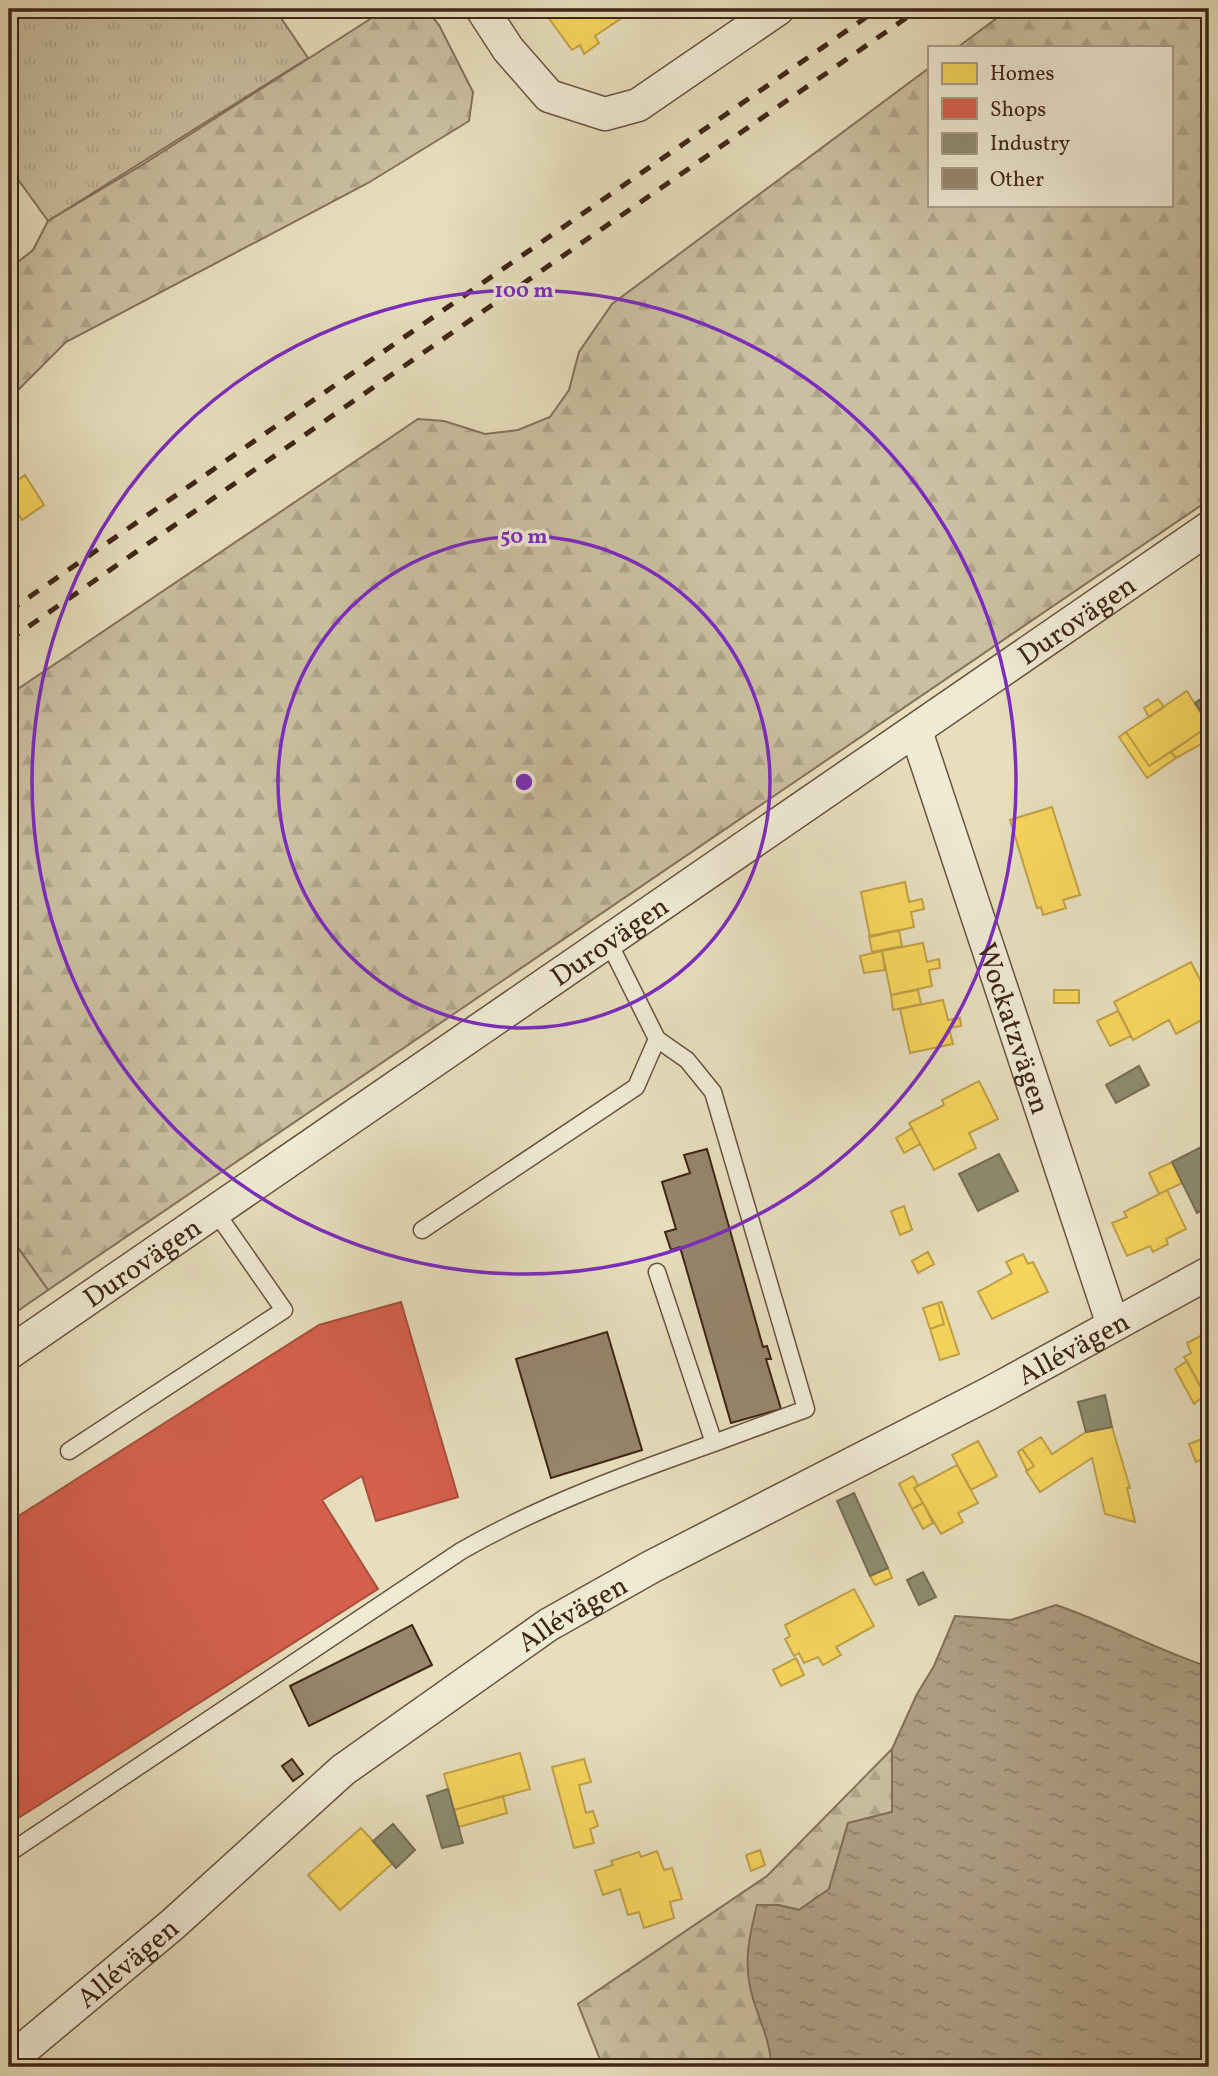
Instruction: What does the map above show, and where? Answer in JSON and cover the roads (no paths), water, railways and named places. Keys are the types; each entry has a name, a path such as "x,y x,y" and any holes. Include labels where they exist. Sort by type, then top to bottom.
{"street":[{"path":"482,9 508,49 549,96 605,114 638,105 778,9"},
{"name":"Durovägen","path":"9,1353 1209,528"},
{"name":"Wockatzvägen","path":"916,731 1113,1325"},
{"name":"Allévägen","path":"9,2061 172,1925 343,1770 548,1625 651,1567 990,1393 1209,1273"}],"lane":[{"path":"9,1853 340,1632 405,1585 472,1545 563,1499 806,1409 713,1092 687,1060 657,1039 608,941"},
{"path":"422,1230 636,1087 657,1039"},
{"path":"69,1451 284,1310 215,1211"},
{"path":"657,1272 714,1443"}],"water":[{"path":"1056,1605 1209,1667 1209,2067 771,2067 769,2046 748,1976 749,1946 757,1905 778,1905 799,1910 829,1889 848,1823 892,1812 892,1749 917,1694 934,1666 955,1616 1011,1620"}],"railway":[{"path":"9,611 878,9"},
{"path":"9,640 919,9"}]}
